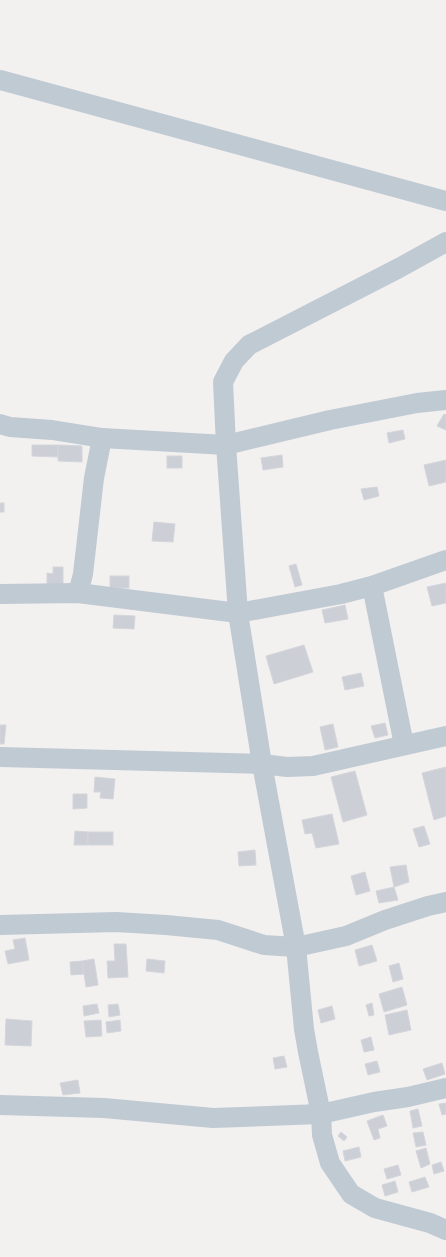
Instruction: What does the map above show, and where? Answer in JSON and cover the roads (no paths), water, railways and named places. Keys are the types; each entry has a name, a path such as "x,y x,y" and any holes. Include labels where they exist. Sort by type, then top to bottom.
{"street":[{"path":"0,80 446,201"},
{"path":"446,242 399,268 249,345 234,361 223,382 238,613 262,764 296,947 302,1009 308,1052 321,1114 322,1135 330,1163 351,1194 375,1208 430,1223 446,1230"},
{"path":"0,424 10,428 52,430 102,438 226,445 337,419 417,403 446,400"},
{"path":"78,593 83,574 94,478 102,438"},
{"path":"0,594 78,593 238,613 341,594 372,586 446,560"},
{"path":"372,586 404,744"},
{"path":"0,757 262,764 287,767 313,766 404,744 446,736"},
{"path":"0,924 116,922 166,925 218,930 264,945 296,947 346,936 385,920 428,906 446,902"},
{"path":"0,1105 104,1108 213,1118 321,1114 446,1088"}]}
